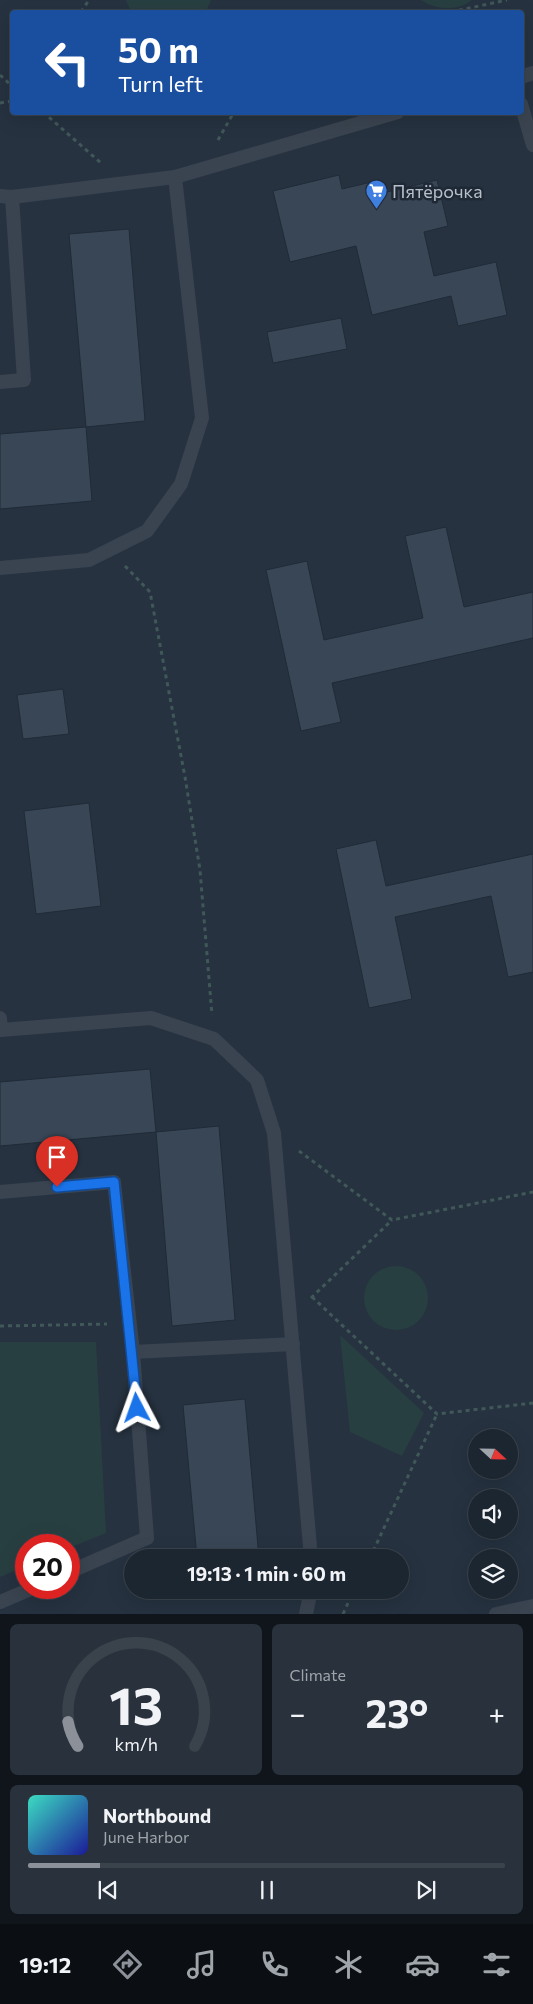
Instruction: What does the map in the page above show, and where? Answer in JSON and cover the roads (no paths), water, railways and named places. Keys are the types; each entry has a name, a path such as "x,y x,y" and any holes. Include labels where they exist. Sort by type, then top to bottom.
{"lane":[{"path":"524,114 533,144"},
{"path":"0,382 24,380 6,197 175,176 388,115"},
{"path":"0,568 89,560 147,531 181,484 202,418 175,176"},
{"path":"0,1018 1,1030 151,1018 214,1039 257,1080 274,1132 310,1549"},
{"path":"0,1192 114,1182 133,1352 147,1538 80,1567"},
{"path":"133,1352 293,1344"},
{"path":"0,1602 15,1596"},
{"path":"306,1614 309,1599"},
{"path":"496,1614 533,1606"}],"place":[{"name":"Пятёрочка","path":"376,210"}]}
